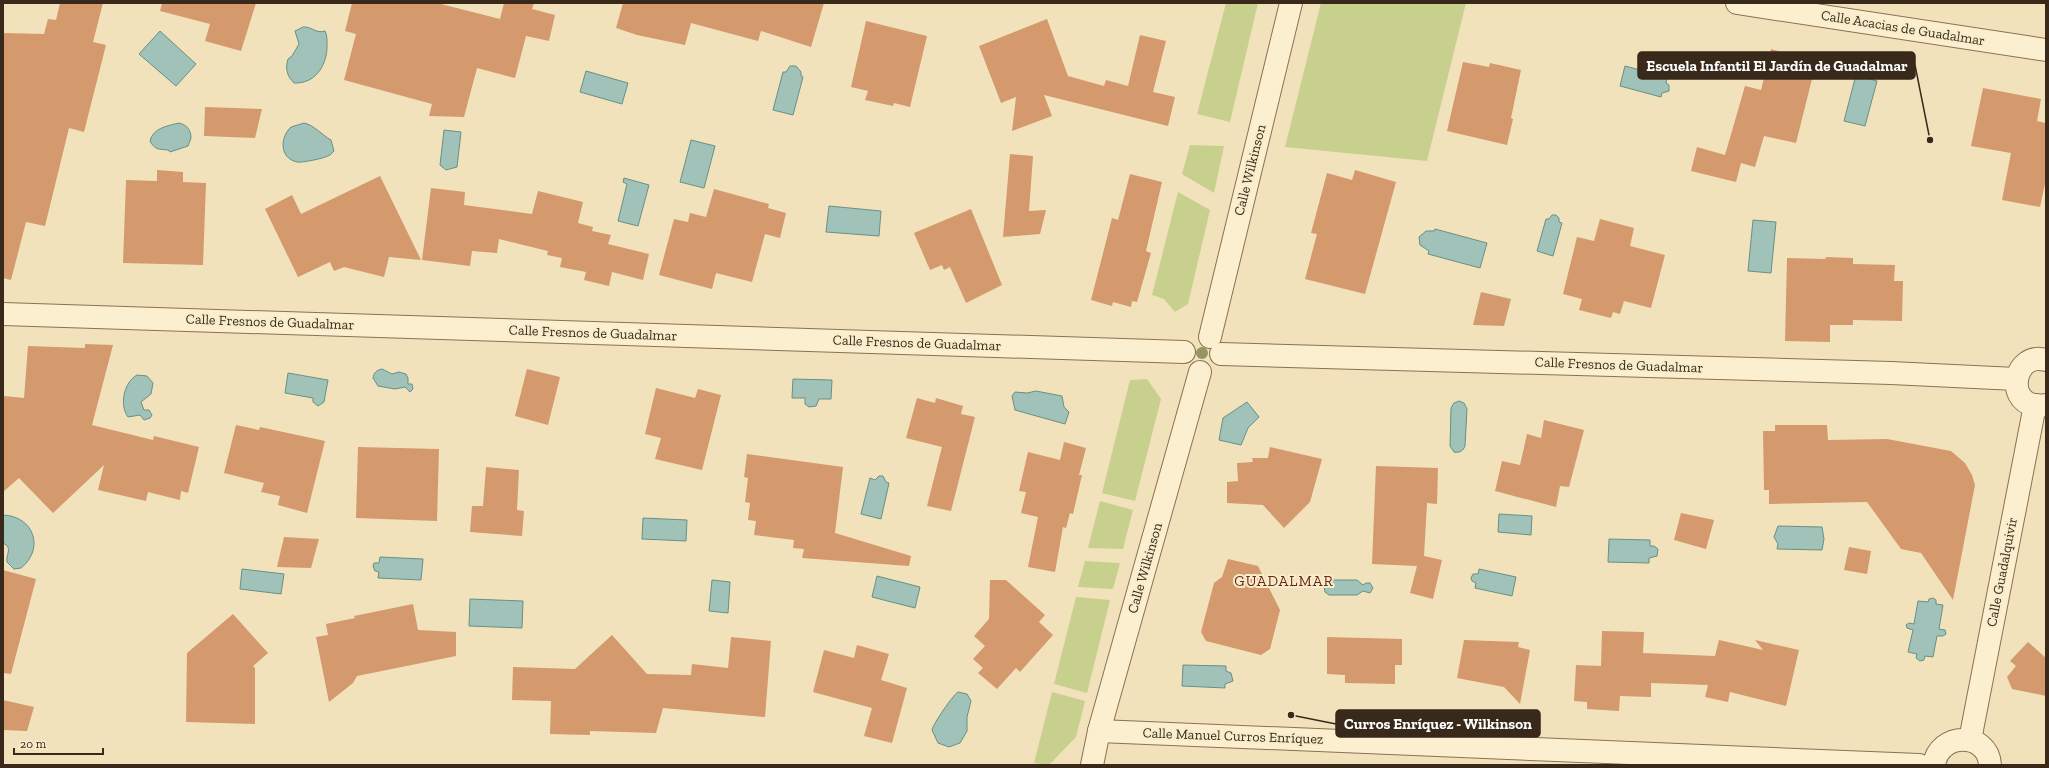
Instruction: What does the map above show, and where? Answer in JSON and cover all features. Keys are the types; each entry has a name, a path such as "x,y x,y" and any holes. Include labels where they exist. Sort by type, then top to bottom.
{"street":[{"name":"Calle Wilkinson","path":"1216,345 1291,3"},
{"name":"Calle Acacias de Guadalmar","path":"1737,3 2046,50"},
{"name":"Calle Fresnos de Guadalmar","path":"3,314 1184,352"},
{"path":"1203,335 1216,345 1220,362 1214,368 1208,372 1200,372 1188,366 1184,352 1190,339 1203,335"},
{"name":"Calle Fresnos de Guadalmar","path":"1216,345 1891,373 2016,380"},
{"path":"2040,405 2022,398 2017,388 2016,380 2021,367 2030,360 2045,357"},
{"name":"Calle Wilkinson","path":"1092,765 1099,730 1200,372"},
{"name":"Calle Guadalquivir","path":"1970,740 2040,405"},
{"name":"Calle Manuel Curros Enríquez","path":"1099,730 1919,765"},
{"path":"1934,765 1940,750 1948,742 1959,739 1970,740 1979,745 1987,753 1990,765"}],"green space":[{"path":"1226,3 1258,3 1230,122 1197,114"},
{"path":"1321,3 1466,3 1427,161 1285,147"},
{"path":"1190,145 1224,146 1214,193 1182,174"},
{"path":"1178,192 1210,210 1188,304 1175,312 1164,299 1152,295"},
{"path":"1147,379 1161,399 1135,501 1102,493 1130,380"},
{"path":"1100,501 1133,510 1123,549 1088,548"},
{"path":"1085,561 1120,563 1113,589 1078,587"},
{"path":"1076,597 1110,600 1087,693 1054,684"},
{"path":"1052,692 1085,701 1076,737 1049,765 1034,763"}],"water":[{"path":"303,27 319,32 325,31 327,38 326,58 320,71 315,76 309,80 294,83 287,72 287,63 288,59 292,56 299,44 295,31"},
{"path":"160,31 196,64 176,86 139,54"},
{"path":"790,66 796,66 803,77 793,115 773,110 783,72 786,72"},
{"path":"1625,66 1667,77 1666,83 1669,85 1669,91 1662,93 1661,97 1620,86"},
{"path":"586,71 628,83 622,104 580,92"},
{"path":"1856,75 1877,81 1865,126 1844,121"},
{"path":"179,123 184,125 189,130 191,138 188,146 170,152 168,150 155,148 150,141 154,133 161,128"},
{"path":"304,123 308,124 331,140 334,151 330,155 319,159 300,162 291,160 287,156 284,152 283,141 287,131 291,127"},
{"path":"444,130 461,132 457,167 446,170 440,165"},
{"path":"691,140 715,146 704,188 680,182"},
{"path":"624,178 649,185 638,226 618,221 627,184 623,182"},
{"path":"829,206 881,211 879,236 826,232"},
{"path":"1552,215 1556,215 1559,218 1559,222 1562,223 1553,256 1537,251 1546,219 1549,219"},
{"path":"1753,220 1776,222 1771,273 1748,271"},
{"path":"1435,229 1487,243 1480,268 1428,254 1429,251 1420,245 1419,237 1426,231 1434,231"},
{"path":"382,369 392,374 399,372 406,374 408,384 412,384 413,389 410,392 405,387 395,389 378,386 373,378 378,370"},
{"path":"288,373 328,380 324,402 318,406 313,402 313,398 285,393"},
{"path":"137,375 147,376 153,383 151,394 141,402 144,410 149,410 152,415 150,418 144,420 140,415 128,417 125,412 123,400 126,388"},
{"path":"793,379 832,380 831,399 819,399 816,406 809,407 805,404 805,398 792,398"},
{"path":"1036,391 1062,396 1064,407 1069,412 1065,424 1015,410 1012,396 1015,392 1027,393"},
{"path":"1459,401 1464,403 1467,409 1465,446 1461,451 1454,452 1450,446 1451,408 1454,403"},
{"path":"1247,402 1259,417 1248,428 1241,445 1219,440 1223,418"},
{"path":"879,476 883,476 886,482 889,483 881,519 861,514 870,478 875,480"},
{"path":"1499,514 1532,516 1531,535 1498,532"},
{"path":"3,515 14,517 22,521 29,527 33,535 33,552 21,568 14,569 7,562 8,547 3,543"},
{"path":"643,518 687,520 686,541 642,539"},
{"path":"1778,526 1822,527 1824,539 1822,550 1777,549 1778,544 1774,537"},
{"path":"1609,539 1650,540 1650,546 1654,546 1658,549 1657,556 1649,558 1649,563 1608,562"},
{"path":"380,557 423,559 421,580 378,578 379,572 375,571 373,566 374,563 379,563"},
{"path":"242,569 284,574 281,594 240,589"},
{"path":"1479,569 1516,577 1512,596 1475,588 1476,583 1472,581 1471,578 1473,574 1478,574"},
{"path":"877,576 920,587 915,608 872,597"},
{"path":"712,580 730,582 728,613 709,611"},
{"path":"1329,580 1357,580 1363,585 1370,583 1373,588 1370,593 1363,591 1357,595 1329,595 1325,592 1324,587"},
{"path":"1933,598 1936,600 1936,604 1943,605 1939,629 1945,630 1946,634 1943,636 1937,636 1933,657 1925,656 1924,660 1920,661 1916,658 1917,654 1908,652 1913,630 1907,628 1906,625 1909,623 1914,624 1918,601 1928,602 1929,599"},
{"path":"470,599 523,601 522,628 469,626"},
{"path":"1183,665 1226,666 1226,671 1231,673 1233,681 1225,684 1225,688 1182,686"},
{"path":"958,692 967,694 971,701 967,717 967,731 960,743 949,747 938,743 932,730 952,698"}],"building":[{"path":"60,3 103,3 93,42 106,45 84,132 69,128 45,226 26,222 11,280 3,278 3,33 44,34 48,19 56,20"},
{"path":"162,3 256,3 241,51 205,41 210,24 160,11"},
{"path":"352,3 437,3 500,19 504,3 534,3 532,9 555,15 549,41 526,36 515,78 477,68 464,117 429,116 432,104 344,80 356,34 345,31"},
{"path":"623,3 824,3 811,47 761,31 758,41 691,23 685,45 637,35 616,28"},
{"path":"1047,19 1068,76 1104,86 1106,80 1128,86 1140,35 1166,41 1153,92 1175,97 1168,126 1044,95 1052,116 1012,131 1016,97 1001,103 979,46"},
{"path":"866,21 927,36 910,107 894,103 893,106 865,100 868,91 851,87"},
{"path":"1771,49 1808,59 1805,69 1814,71 1796,143 1764,136 1755,167 1741,163 1736,182 1691,171 1697,147 1725,155 1745,86 1761,90"},
{"path":"1463,62 1489,67 1490,63 1521,70 1507,145 1447,131"},
{"path":"1983,88 2041,99 2037,121 2046,123 2046,179 2040,207 2002,200 2011,153 1971,146"},
{"path":"205,107 262,109 255,138 204,136"},
{"path":"1010,154 1033,156 1029,211 1046,210 1040,234 1003,237"},
{"path":"157,170 183,172 183,182 206,183 203,265 123,263 126,180 157,181"},
{"path":"1355,170 1396,182 1365,294 1305,279 1317,234 1311,233 1327,173 1352,180"},
{"path":"1130,174 1162,182 1146,251 1151,253 1137,302 1132,301 1131,307 1113,302 1112,306 1091,300 1112,218 1118,220"},
{"path":"380,176 421,260 389,257 384,277 344,267 334,271 330,262 298,277 265,209 292,195 301,214"},
{"path":"431,188 465,192 464,205 532,214 538,191 583,202 578,223 593,227 592,231 611,235 608,244 649,254 643,280 612,272 609,286 584,280 586,272 560,267 562,258 547,255 548,251 499,239 497,253 472,251 470,266 422,260"},
{"path":"714,189 769,204 768,208 786,213 780,238 765,234 752,282 716,273 712,289 659,275 674,219 688,222 690,213 706,217"},
{"path":"971,209 1002,285 966,303 950,267 944,270 942,265 930,270 914,233"},
{"path":"1600,219 1634,228 1630,246 1665,255 1651,308 1624,301 1620,314 1613,312 1611,318 1579,310 1582,299 1563,294 1577,237 1594,241"},
{"path":"1826,257 1853,258 1853,264 1895,265 1894,281 1903,281 1902,321 1853,320 1853,325 1830,325 1830,342 1785,341 1787,258 1825,259"},
{"path":"1481,292 1511,299 1504,326 1473,325"},
{"path":"85,344 113,345 92,425 153,440 154,436 199,447 188,493 181,491 180,500 148,492 146,501 98,490 104,465 53,513 19,478 3,492 4,396 24,398 28,346 85,348"},
{"path":"527,369 560,377 548,425 515,416"},
{"path":"656,388 695,398 698,389 721,395 702,470 655,459 661,438 645,434"},
{"path":"917,398 935,403 936,398 963,406 961,414 975,417 951,511 927,506 942,447 906,438"},
{"path":"1544,420 1584,430 1569,487 1560,486 1556,507 1495,491 1502,461 1520,465 1527,434 1541,438"},
{"path":"236,425 259,430 260,427 325,441 307,513 278,505 280,496 261,492 264,483 224,473"},
{"path":"1775,425 1827,425 1828,440 1887,439 1951,451 1965,463 1972,475 1975,485 1953,600 1921,553 1901,549 1867,502 1769,504 1769,490 1764,490 1763,431 1775,431"},
{"path":"1064,442 1086,448 1079,475 1082,475 1073,514 1070,513 1066,528 1063,527 1055,572 1028,567 1038,517 1021,513 1026,492 1019,491 1028,452 1060,460"},
{"path":"358,447 439,449 437,521 356,518"},
{"path":"1270,447 1322,459 1310,502 1284,528 1263,505 1227,503 1227,482 1238,481 1237,463 1253,462 1252,458 1268,458"},
{"path":"747,454 843,467 835,533 911,556 909,566 802,558 804,549 793,548 794,540 754,535 756,521 748,520 750,503 745,502 748,478 744,477"},
{"path":"1376,466 1438,468 1437,504 1427,503 1424,556 1442,560 1433,599 1410,593 1417,566 1372,564"},
{"path":"486,467 519,470 517,510 524,511 522,536 470,532 472,506 483,506"},
{"path":"1681,513 1714,520 1706,549 1674,540"},
{"path":"284,537 319,539 311,568 277,567"},
{"path":"1849,547 1871,551 1867,574 1844,570"},
{"path":"1228,559 1258,566 1280,610 1270,649 1261,655 1206,641 1201,632 1214,583 1222,577"},
{"path":"3,570 36,579 11,674 3,673"},
{"path":"990,580 1006,580 1045,615 1039,622 1053,635 1020,672 1016,668 997,689 978,673 983,668 973,659 985,646 974,636 989,619"},
{"path":"413,604 418,630 456,632 456,656 357,676 353,683 329,702 316,637 328,635 326,624 355,618 354,616"},
{"path":"233,614 268,653 253,666 255,668 255,724 186,722 187,653"},
{"path":"1602,631 1644,632 1643,653 1715,656 1719,640 1763,650 1755,640 1799,650 1786,706 1730,692 1728,702 1705,697 1708,685 1651,683 1651,697 1620,696 1619,711 1587,709 1587,702 1574,701 1576,665 1601,666"},
{"path":"612,635 647,674 691,675 692,664 728,668 731,637 771,641 765,717 663,708 656,733 590,731 590,735 550,734 551,701 512,700 513,667 575,669"},
{"path":"1327,637 1402,639 1402,665 1395,665 1395,684 1345,683 1345,675 1327,674"},
{"path":"1464,640 1519,642 1518,647 1530,650 1520,704 1504,687 1457,678"},
{"path":"2028,642 2046,658 2046,696 2012,689 2007,677 2016,666 2010,661"},
{"path":"857,645 889,654 881,680 907,688 892,743 864,736 872,708 813,692 824,650 854,658"},
{"path":"3,700 34,707 27,731 3,730"}],"place":[{"name":"Escuela Infantil El Jardín de Guadalmar","path":"1930,140"},
{"name":"Curros Enríquez - Wilkinson","path":"1291,715"}],"district":[{"name":"GUADALMAR","path":"1284,581"}]}
